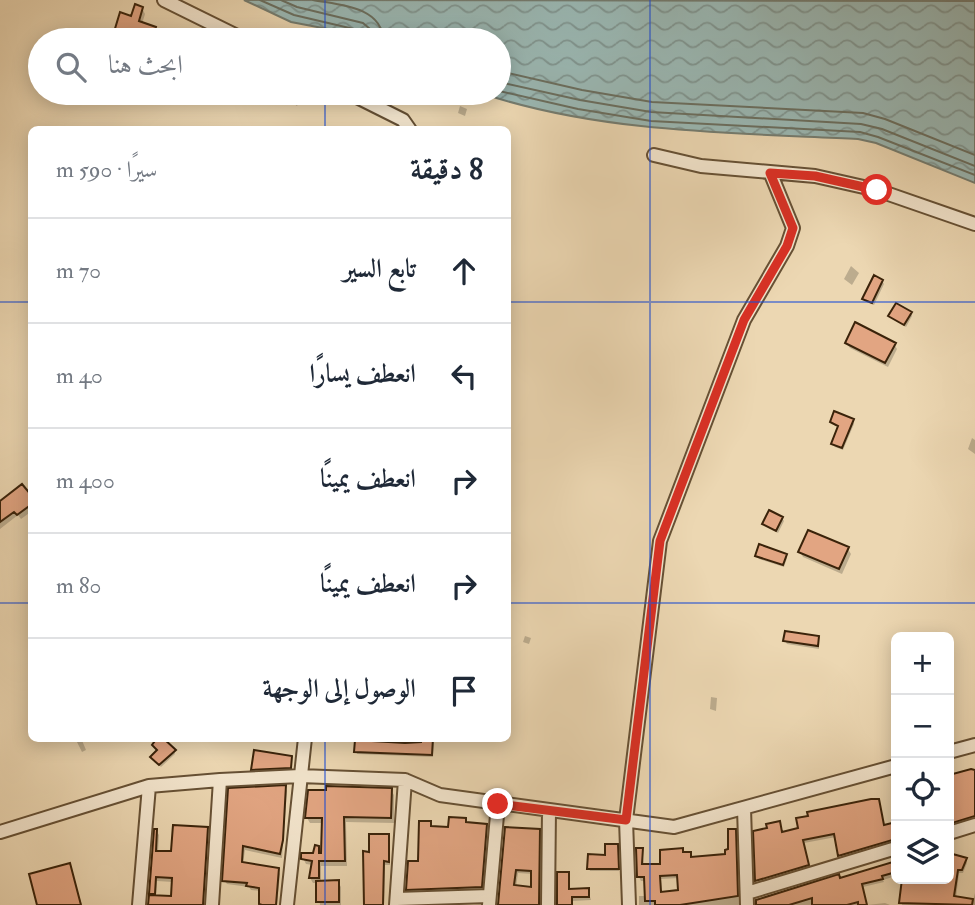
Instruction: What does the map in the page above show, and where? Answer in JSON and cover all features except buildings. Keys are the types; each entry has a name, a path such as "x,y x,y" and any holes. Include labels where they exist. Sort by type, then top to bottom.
{"street":[{"path":"164,0 220,28"},
{"path":"372,105 403,121 407,126"},
{"path":"654,155 701,166 815,176 877,190 975,224"},
{"path":"629,905 626,820 660,541 744,320 787,246 793,228 770,173"},
{"path":"288,905 304,742"},
{"path":"954,751 975,745"},
{"path":"0,832 149,786 300,776 405,780 440,795 674,827 891,767"},
{"path":"212,905 220,780"},
{"path":"405,780 397,902 489,900 498,804"},
{"path":"139,905 149,786"},
{"path":"744,808 747,899 891,850"},
{"path":"548,905 549,810"},
{"path":"954,831 975,825"}],"water":[{"path":"244,0 975,1 975,183 876,143 858,139 620,124 511,102 511,28 322,28 291,22"}],"route":[{"path":"498,804 626,820 660,541 744,320 787,246 793,228 770,173 815,176 877,190"}]}
